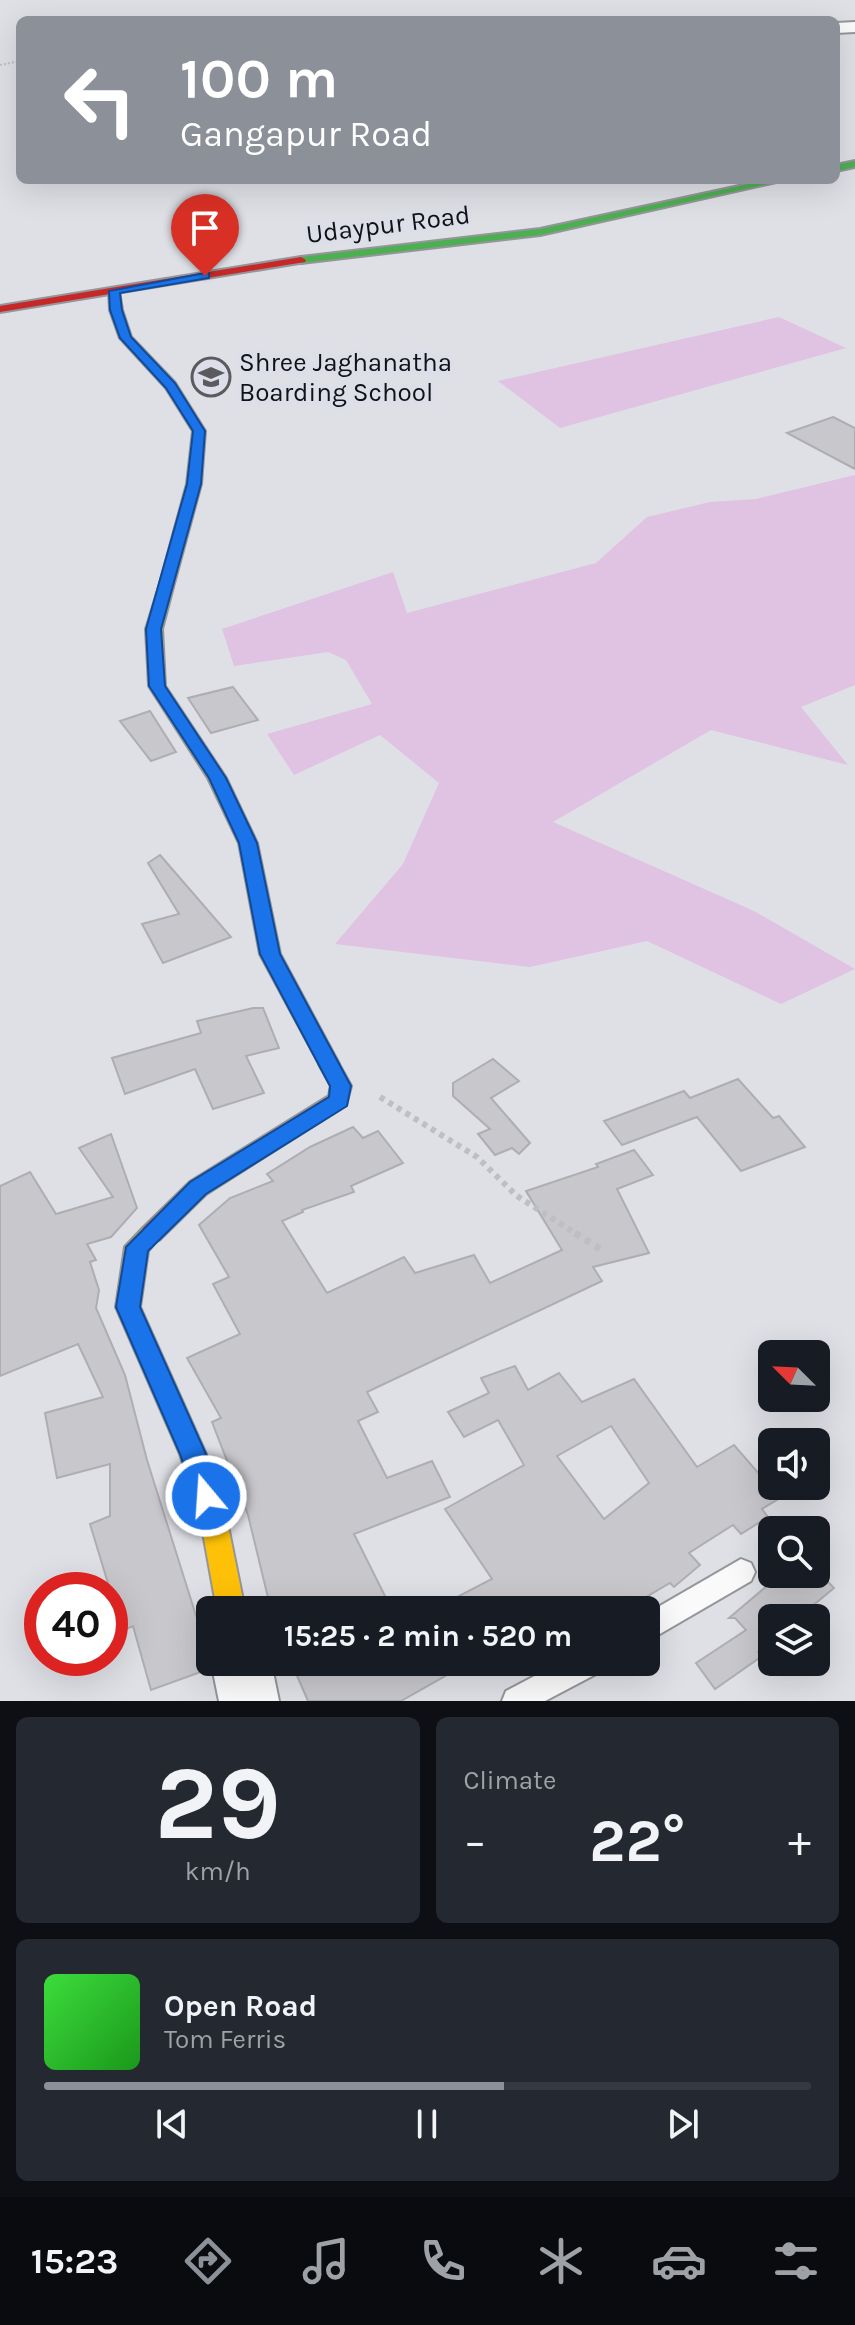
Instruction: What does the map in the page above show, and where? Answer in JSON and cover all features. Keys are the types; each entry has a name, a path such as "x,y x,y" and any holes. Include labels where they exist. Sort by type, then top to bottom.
{"street":[{"name":"Udaypur Road","path":"0,309 327,256 540,232 762,184"},
{"path":"114,291 116,310 126,338 171,386 199,431 194,484 154,629 157,686 217,778 248,843 270,954 341,1086 339,1100 198,1188 137,1247 128,1307 193,1454 213,1516 228,1596"},
{"path":"244,1676 249,1701"}],"lane":[{"path":"660,1621 741,1572"},
{"path":"516,1701 563,1676"}],"path":[{"path":"340,1093 375,1094 477,1157 517,1196 600,1249"}],"shaded area":[{"path":"779,317 846,348 560,428 498,381"},
{"path":"855,475 855,685 801,707 848,765 711,730 553,822 754,911 855,969 781,1004 647,941 530,967 335,944 403,864 439,783 380,735 294,775 267,734 372,704 346,660 328,652 234,666 222,629 393,572 407,613 596,563 647,517 710,502 756,499"}],"building":[{"path":"833,417 855,428 855,469 787,433"},
{"path":"233,687 258,720 211,733 188,698"},
{"path":"150,711 176,752 151,761 120,721"},
{"path":"160,855 231,937 163,963 142,924 179,914 148,863"},
{"path":"263,1008 279,1048 246,1056 264,1093 213,1109 195,1069 125,1094 112,1058 201,1033 197,1021"},
{"path":"493,1059 519,1081 491,1098 530,1143 519,1154 512,1148 495,1155 478,1134 490,1129 453,1096 453,1083"},
{"path":"738,1079 773,1118 779,1116 805,1147 741,1171 697,1117 622,1145 604,1121 684,1091 690,1098"},
{"path":"353,1127 363,1138 378,1131 403,1163 351,1186 354,1192 302,1210 282,1221 327,1293 404,1257 415,1273 474,1255 490,1283 562,1250 526,1191 598,1167 596,1164 634,1150 653,1175 617,1189 649,1253 593,1267 602,1281 367,1392 378,1412 358,1421 387,1478 432,1461 450,1497 354,1534 385,1596 268,1596 248,1515 212,1422 221,1418 187,1358 240,1334 213,1284 229,1277 199,1225 230,1198 273,1181 267,1174 310,1147"},
{"path":"111,1134 137,1208 111,1237 87,1244 96,1260 90,1262 99,1290 96,1308 125,1375 147,1460 196,1616 196,1674 151,1690 133,1626 128,1628 128,1572 105,1572 90,1524 110,1516 110,1464 57,1478 45,1413 103,1397 78,1344 0,1376 0,1186 30,1172 56,1214 113,1197 79,1148"},
{"path":"515,1366 528,1390 559,1373 582,1402 634,1379 697,1467 734,1445 758,1473 758,1500 777,1500 762,1509 767,1516 758,1516 758,1523 741,1534 733,1525 689,1553 700,1565 674,1587 670,1583 648,1596 459,1596 492,1579 445,1509 524,1465 498,1420 464,1437 448,1412 489,1393 481,1378","holes":["611,1426 649,1483 604,1519 557,1456"]},
{"path":"830,1584 834,1588 815,1604 758,1604 758,1659 715,1689 696,1663 746,1630 735,1618 729,1618 764,1588 830,1588"},
{"path":"297,1676 445,1676 401,1701 308,1701"}],"traffic: fast":[{"path":"840,167 855,164"},
{"path":"301,260 540,232 762,184"},
{"path":"166,587 154,629 157,686 217,778 248,843 270,954 329,1064"}],"traffic: slow":[{"path":"114,291 116,310 126,338 171,386 199,431 194,484 166,587"},
{"path":"151,1234 137,1247 128,1307 193,1454 213,1516 228,1596"}],"traffic: jam":[{"path":"0,309 301,260"},
{"path":"151,1234 198,1188 339,1100 341,1086 329,1064"}],"place":[{"name":"Shree Jaghanatha Boarding School","path":"211,377"}],"route":[{"path":"205,276 114,291 116,310 126,338 171,386 199,431 194,484 154,629 157,686 217,778 248,843 270,954 341,1086 339,1100 198,1188 137,1247 128,1307 193,1454 206,1496"}]}
